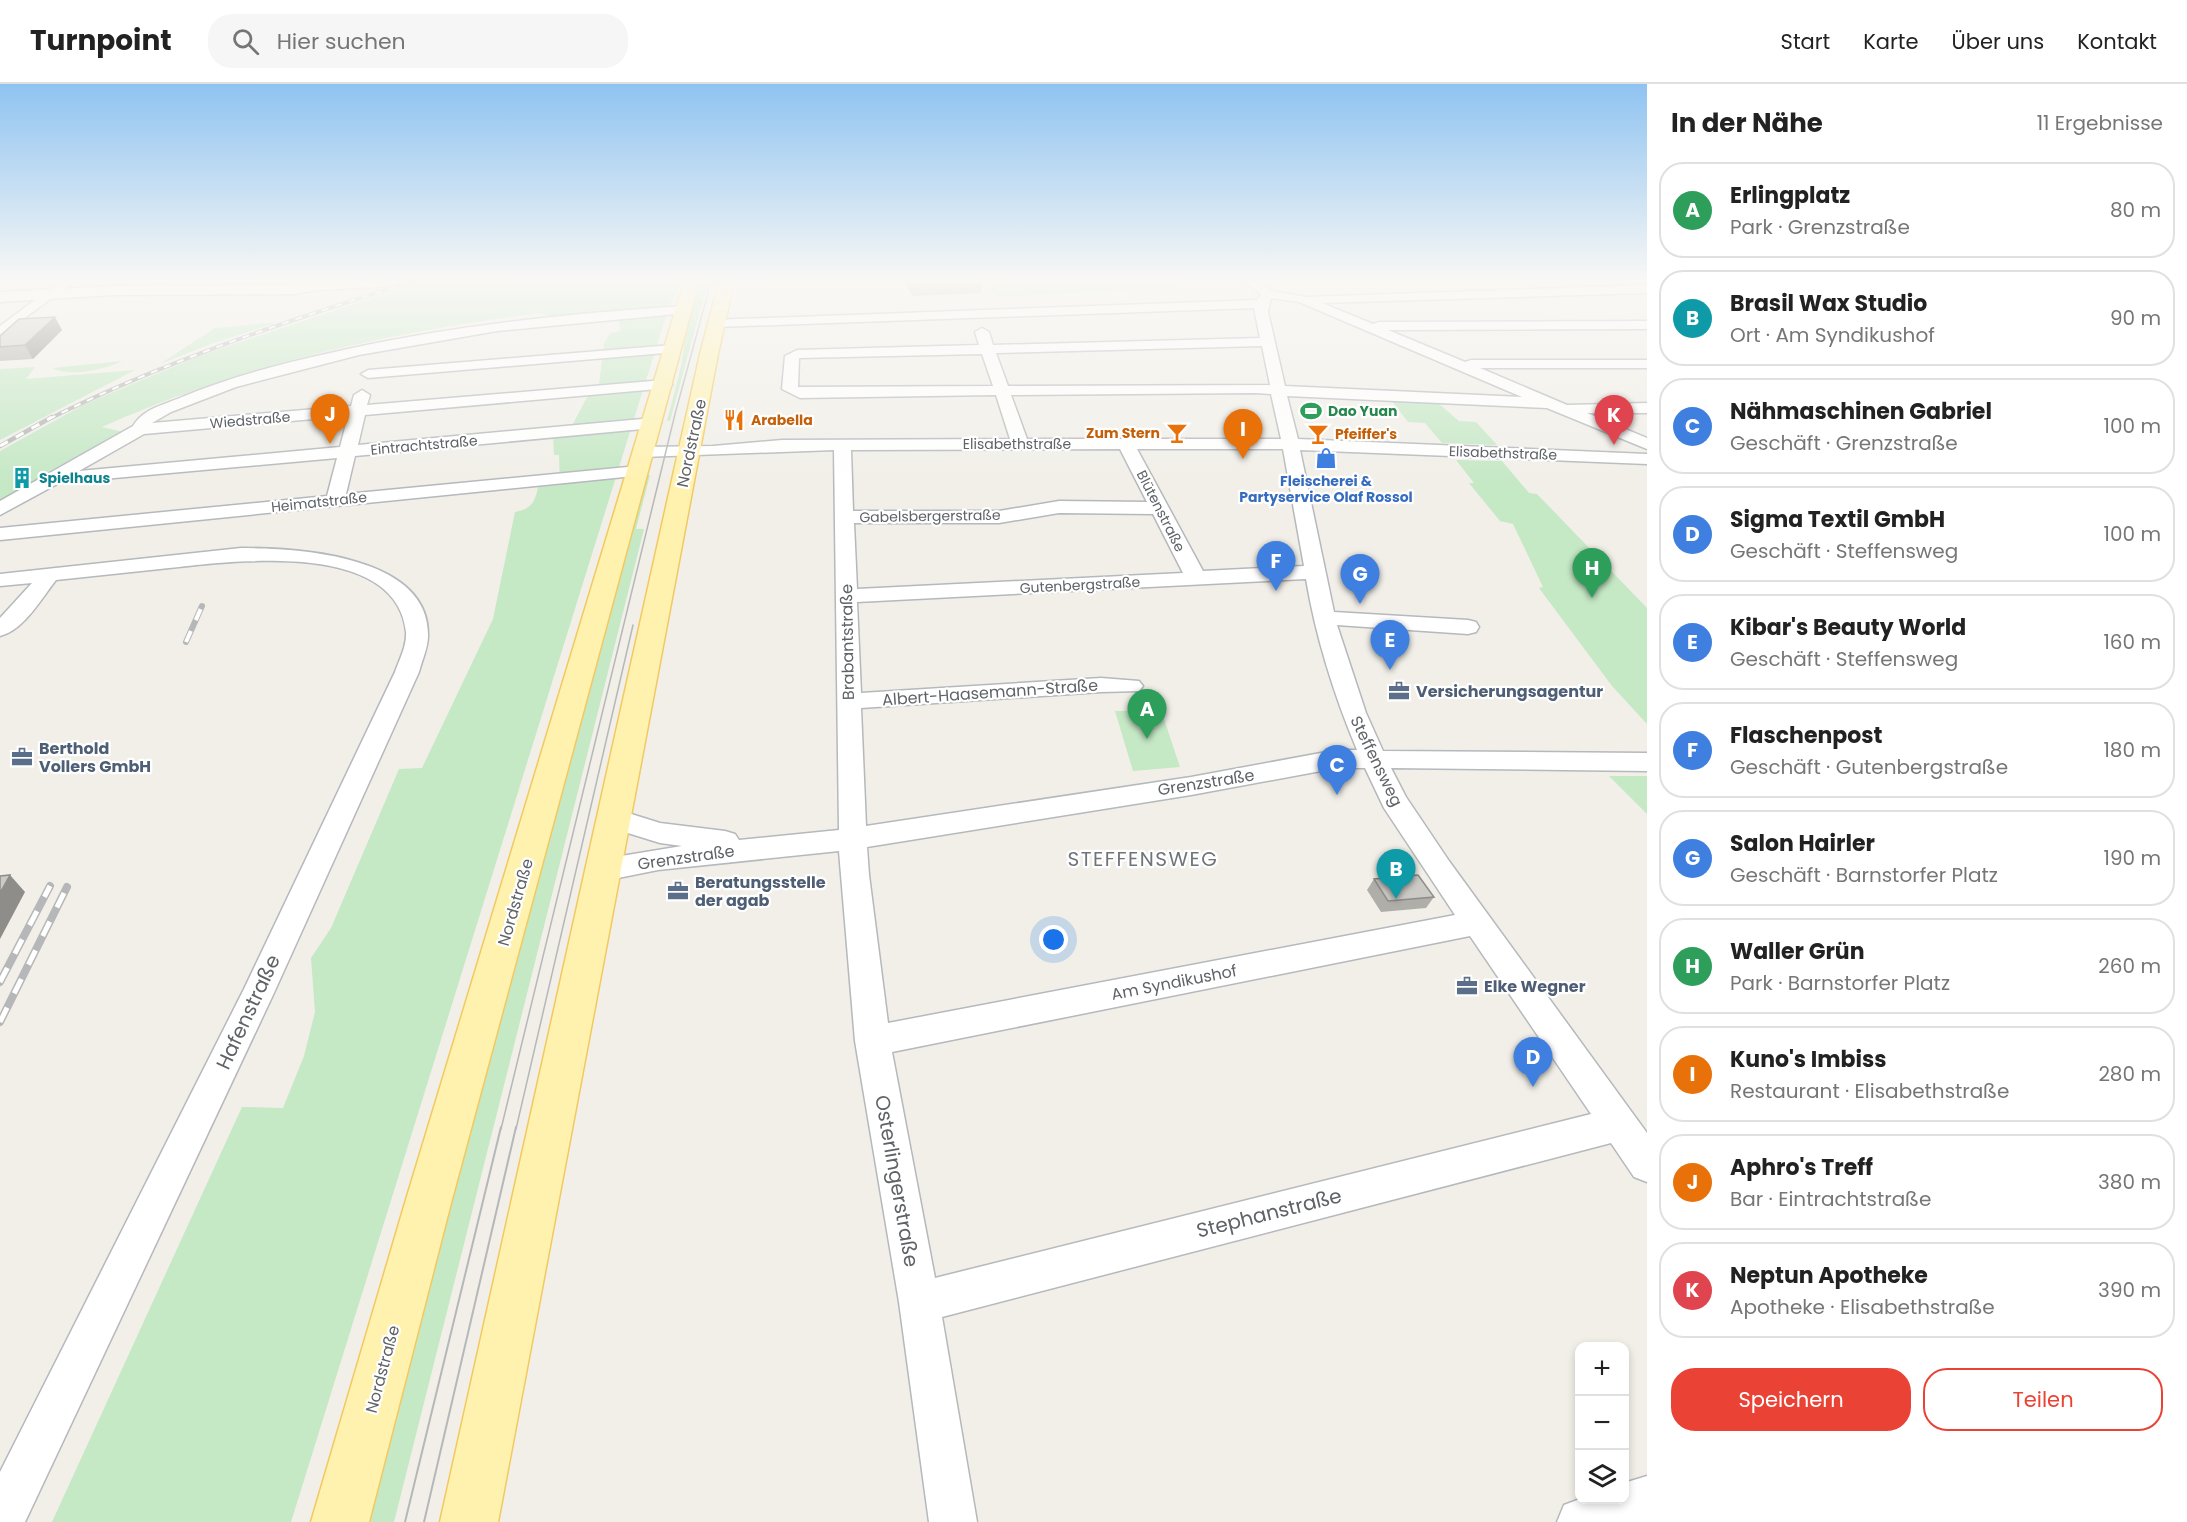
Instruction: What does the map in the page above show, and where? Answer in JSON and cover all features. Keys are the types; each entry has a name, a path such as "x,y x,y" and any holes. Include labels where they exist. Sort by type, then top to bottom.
{"main road":[{"name":"Nordstraße","path":"340,1522 428,1203 664,385 672,349"},
{"name":"Nordstraße","path":"469,1522 612,818 710,349"}],"street":[{"path":"140,429 143,421 159,412 229,384 367,349"},
{"path":"334,500 374,349"},
{"path":"368,374 671,349"},
{"path":"953,349 797,354 792,356 790,389 800,393 1278,390 1647,408"},
{"path":"988,349 1020,444"},
{"name":"Steffensweg","path":"1269,349 1324,618 1354,712 1373,758 1395,801 1476,922 1647,1164"},
{"path":"1422,349 1647,444"},
{"path":"1458,364 1647,364"},
{"name":"Wiedstraße","path":"0,509 140,429 664,385"},
{"name":"Blütenstraße","path":"1126,444 1196,578"},
{"name":"Elisabethstraße","path":"646,447 1290,444 1647,459"},
{"name":"Brabantstraße","path":"842,445 851,839"},
{"name":"Eintrachtstraße","path":"52,479 346,453 646,447"},
{"name":"Heimatstraße","path":"0,534 334,500 646,447"},
{"name":"Gabelsbergerstraße","path":"844,517 999,517 1059,507 1160,508"},
{"name":"Hafenstraße","path":"0,1522 257,994 407,672 417,634 412,607 400,591 382,579 360,568 301,558 44,582 3,589"},
{"name":"Gutenbergstraße","path":"846,596 1314,572"},
{"path":"0,629 44,582"},
{"path":"1324,618 1468,627"},
{"name":"Albert-Haasemann-Straße","path":"848,701 1101,685 1131,686"},
{"name":"Grenzstraße","path":"603,870 658,859 851,839 1191,786 1337,759 1647,762"},
{"name":"Grenzstraße","path":"612,818 660,833 768,846"},
{"name":"Osterlingerstraße","path":"851,839 872,1041 919,1302 953,1522"},
{"name":"Am Syndikushof","path":"872,1041 1476,922"},
{"name":"Stephanstraße","path":"919,1302 1619,1124"},
{"path":"1581,1522 1647,1499"}],"green space":[{"path":"183,349 198,349 160,364"},
{"path":"219,349 338,349 262,368 154,405 102,427 124,432 53,469 0,501 0,451 85,404"},
{"path":"603,349 656,349 291,1522 52,1522 242,1107 283,1108 304,1056 315,1012 311,958 331,928 399,769 422,768 493,619 515,512 531,504 538,487 560,485 559,455 554,455 553,437 567,435 593,386 599,385"},
{"path":"684,349 690,349 670,421 667,421"},
{"path":"122,361 106,367 77,372 59,371 52,368"},
{"path":"35,367 26,379 135,370 0,440 0,369"},
{"path":"1392,401 1438,403 1459,421 1476,422 1497,445 1442,443 1425,423 1408,422"},
{"path":"1456,460 1502,461 1529,493 1537,494 1647,608 1647,724 1612,686 1539,588 1543,587 1513,524 1500,521 1469,483 1474,483"},
{"path":"646,475 650,475 636,529 644,529 394,1522 365,1522"},
{"path":"1161,710 1180,767 1133,771 1115,711"},
{"path":"1609,776 1647,776 1647,814"}],"building":[{"path":"10,875 0,893 0,876"},
{"path":"1418,875 1434,897 1388,901 1374,879"}],"tram line":[{"path":"501,1129 693,349"},
{"path":"516,1129 633,625"},
{"path":"405,1522 501,1127"},
{"path":"424,1522 516,1127"}],"railway":[{"path":"49,419 93,398 211,349"},
{"path":"0,446 52,417"},
{"path":"186,642 202,606"},
{"path":"0,982 50,886"},
{"path":"0,1022 67,887"}],"place":[{"name":"Dao Yuan","path":"1311,411"},
{"name":"Arabella","path":"734,420"},
{"name":"Zum Stern","path":"1177,433"},
{"name":"Pfeiffer's","path":"1318,434"},
{"name":"Aphro's Treff","path":"330,444"},
{"name":"Neptun Apotheke","path":"1614,445"},
{"name":"Fleischerei & Partyservice Olaf Rossol","path":"1326,458"},
{"name":"Kuno's Imbiss","path":"1243,459"},
{"name":"Spielhaus","path":"22,478"},
{"name":"Flaschenpost","path":"1276,591"},
{"name":"Waller Grün","path":"1592,598"},
{"name":"Salon Hairler","path":"1360,604"},
{"name":"Kibar's Beauty World","path":"1390,670"},
{"name":"Versicherungsagentur","path":"1399,691"},
{"name":"Erlingplatz","path":"1147,739"},
{"name":"Berthold Vollers GmbH","path":"22,757"},
{"name":"Nähmaschinen Gabriel","path":"1337,795"},
{"name":"Beratungsstelle der agab","path":"678,891"},
{"name":"Brasil Wax Studio","path":"1396,899"},
{"name":"Elke Wegner","path":"1467,986"},
{"name":"Sigma Textil GmbH","path":"1533,1087"}],"district":[{"name":"STEFFENSWEG","path":"1143,859"}]}
